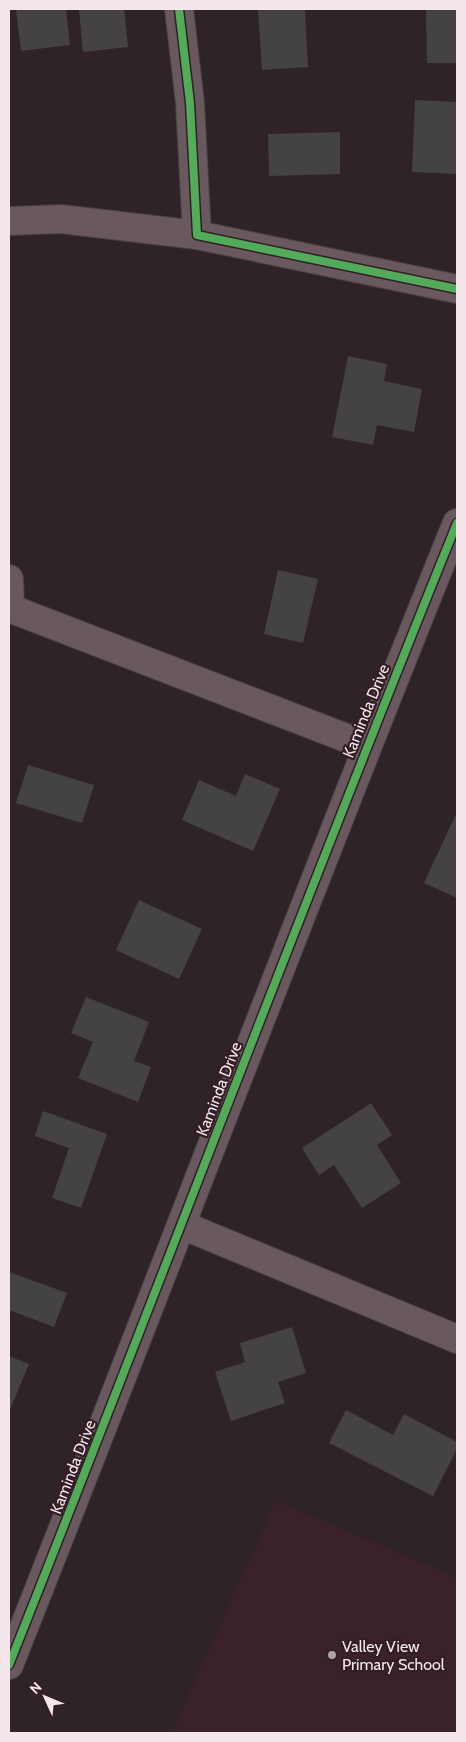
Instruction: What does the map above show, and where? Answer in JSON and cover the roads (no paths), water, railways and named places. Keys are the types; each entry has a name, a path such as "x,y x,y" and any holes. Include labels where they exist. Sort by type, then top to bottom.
{"street":[{"path":"179,9 190,103 197,235"},
{"path":"9,221 61,219 197,235 457,289"},
{"name":"Kaminda Drive","path":"9,1665 367,746 457,524"},
{"path":"9,579 9,608 367,746"},
{"path":"182,1225 457,1339"}],"place":[{"name":"Valley View Primary School","path":"332,1655"}]}
